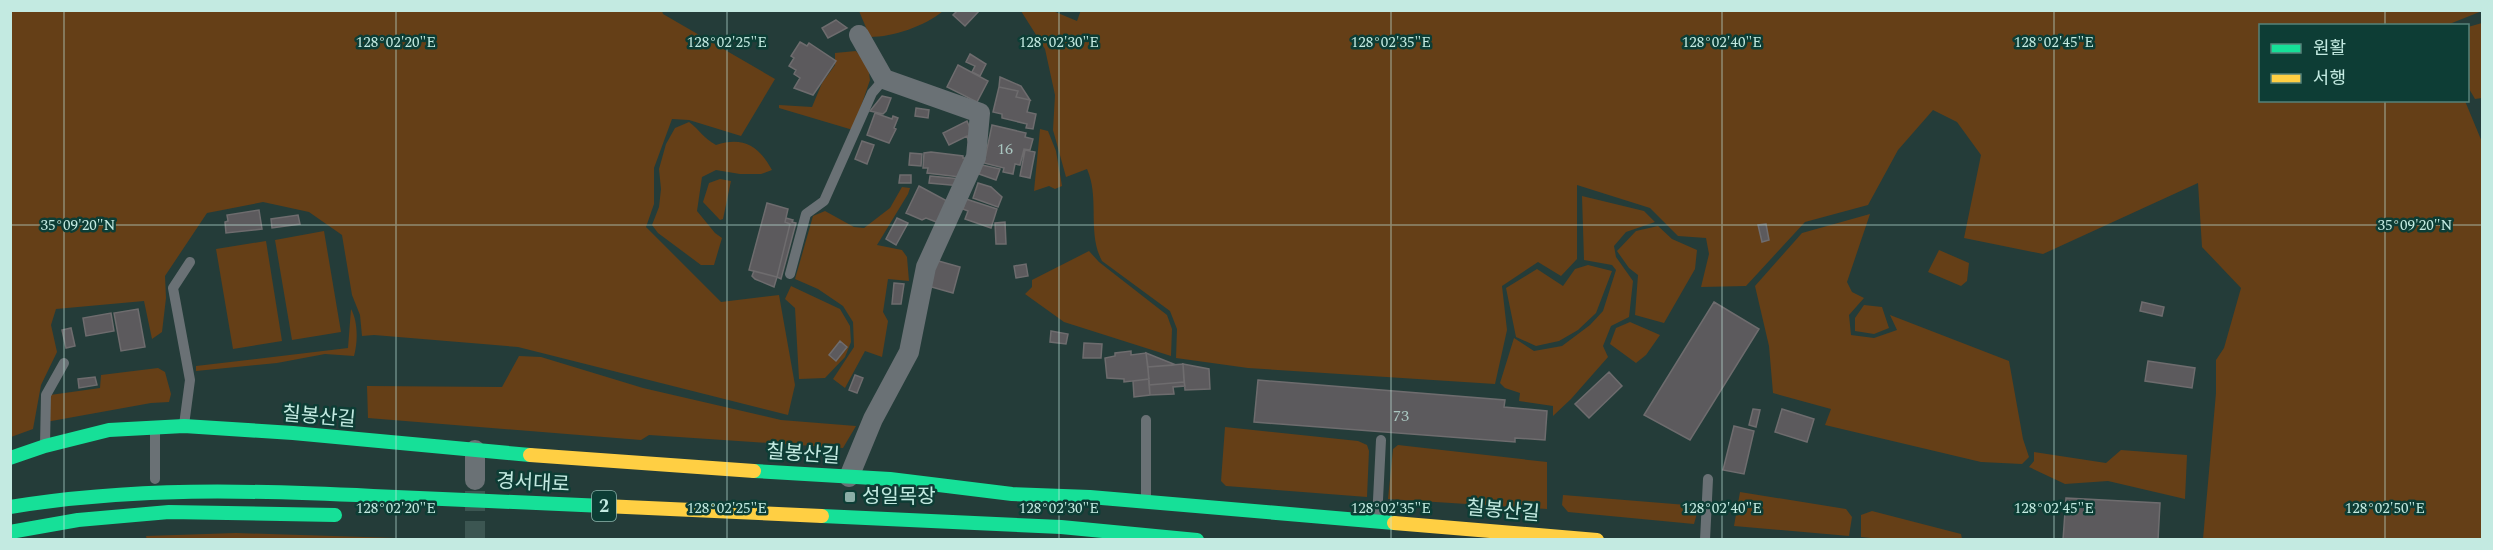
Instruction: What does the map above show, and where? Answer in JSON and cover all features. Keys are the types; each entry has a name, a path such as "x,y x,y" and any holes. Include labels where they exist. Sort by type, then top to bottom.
{"street":[{"path":"849,477 873,419 909,352 926,267 976,157 980,112 884,79 859,35"},
{"name":"칠봉산길","path":"11,458 45,446 109,430 184,426 293,433 649,465 849,477 1012,494 1146,501 1597,540"},
{"path":"475,450 475,480"},
{"name":"경서대로","path":"10,507 70,497 163,491 248,490 1061,527 1197,540"},
{"path":"10,532 78,520 169,512 346,516"}],"lane":[{"path":"790,274 806,214 824,201 872,93 884,79"},
{"path":"184,426 190,380 173,288 190,262"},
{"path":"45,446 46,395 64,363"},
{"path":"1146,420 1146,501"},
{"path":"155,428 155,479"},
{"path":"1377,520 1381,440"},
{"path":"1705,540 1707,479"}],"shaded area":[{"path":"11,10 662,11 663,14 775,79 741,136 689,120 672,119 654,168 654,204 646,227 721,302 779,295 795,385 788,415 518,347 374,335 362,336 360,315 352,295 342,235 309,212 263,202 207,213 165,276 166,298 162,332 152,339 144,301 56,309 51,325 57,352 41,385 33,429 11,437"},
{"path":"1081,10 2482,11 2450,24 2259,24 2259,102 2465,102 2482,142 2482,539 2203,539 2216,393 2216,360 2224,348 2241,288 2202,247 2198,183 2043,254 1964,238 1981,155 1957,122 1933,110 1898,150 1868,205 1805,222 1746,286 1701,287 1709,254 1706,238 1678,236 1650,208 1577,185 1577,259 1561,276 1538,262 1502,286 1507,330 1495,384 1248,368 1176,358 1177,329 1170,311 1102,261 1095,239 1091,180 1087,169 1066,177 1053,130 1055,95 1045,49 1021,11 1053,11 1077,21"},
{"path":"859,11 943,11 908,30 870,37"},
{"path":"2482,23 2482,98 2475,99 2469,89 2469,27"},
{"path":"856,51 868,66 870,80 853,130 779,108 779,105 812,107 822,83 835,65 835,53"},
{"path":"689,122 716,145 734,142 756,149 772,170 761,174 740,174 716,170 702,177 697,211 722,238 714,265 701,265 658,233 652,225 659,207 661,189 659,169 666,144 675,128"},
{"path":"1040,129 1048,131 1056,151 1062,186 1055,189 1049,186 1034,191"},
{"path":"720,179 731,181 723,219 720,220 703,202 709,183"},
{"path":"902,187 910,188 908,194 877,245 902,250 907,257 909,281 888,279 883,312 888,321 882,357 865,351 845,388 833,379 854,347 853,322 843,306 818,289 795,279 813,216 825,211 854,227 864,228 890,208"},
{"path":"1582,196 1644,211 1655,222 1626,232 1614,246 1616,257 1633,281 1629,317 1611,326 1603,346 1608,357 1553,416 1553,406 1519,401 1520,393 1505,388 1500,383 1514,338 1534,351 1562,346 1590,325 1603,311 1616,270 1612,265 1584,260"},
{"path":"1870,214 1847,282 1852,292 1864,298 1849,315 1851,335 1874,338 1897,330 1890,315 2009,361 2023,439 2029,457 2022,464 1981,462 1825,425 1831,409 1773,393 1769,346 1755,286 1802,233"},
{"path":"1658,226 1672,239 1697,250 1695,269 1664,323 1635,315 1638,275 1629,268 1617,251 1636,231"},
{"path":"324,231 341,332 292,340 275,240"},
{"path":"266,241 282,341 233,349 216,249"},
{"path":"1939,250 1969,263 1967,281 1961,286 1928,272"},
{"path":"1089,251 1099,262 1167,315 1172,329 1171,356 1064,322 1025,294 1032,287 1032,280"},
{"path":"1588,265 1612,271 1596,313 1578,330 1559,341 1536,346 1516,337 1506,288 1537,269 1563,286 1575,269"},
{"path":"791,286 840,309 850,326 851,342 845,357 825,378 799,379 795,308 785,299"},
{"path":"1864,305 1882,307 1889,328 1874,334 1855,331 1855,318"},
{"path":"351,309 357,332 354,356 325,354 277,363 196,371 196,366 348,348"},
{"path":"1630,322 1660,335 1646,355 1636,363 1610,344 1616,328"},
{"path":"519,356 541,357 643,388 781,420 856,426 843,448 649,435 641,440 368,418 367,386 502,387"},
{"path":"158,368 165,372 171,394 169,402 151,403 46,422 50,395 100,388 101,375"},
{"path":"1225,427 1358,441 1367,445 1369,451 1367,497 1226,486 1221,481"},
{"path":"1398,445 1547,462 1547,509 1388,499 1393,449"},
{"path":"2121,450 2187,455 2185,499 2108,481 2065,484 2029,467 2034,461 2034,452 2106,463"},
{"path":"1740,492 1846,509 1852,517 1849,536 1734,526"},
{"path":"1563,495 1699,506 1694,524 1568,512 1562,505"},
{"path":"1872,511 1961,534 1962,539 1890,540 1861,537 1861,515"},
{"path":"236,533 428,539 147,540 146,536"}],"building":[{"path":"958,10 980,10 965,26 953,15"},
{"path":"836,20 847,28 828,38 822,28"},
{"path":"800,42 807,46 809,43 836,61 813,95 794,88 800,78 794,74 796,70 789,66 794,58 791,56"},
{"path":"970,54 986,64 980,76 972,72 975,66 966,62"},
{"path":"958,65 988,81 977,102 947,87"},
{"path":"1000,77 1021,86 1030,100 1016,97 1018,91 999,87"},
{"path":"999,87 1018,91 1016,97 1030,100 1027,112 1036,114 1033,129 1026,128 1027,124 1002,118 1002,114 993,112"},
{"path":"882,96 891,98 886,111 883,114 870,111"},
{"path":"916,108 929,110 928,118 915,116"},
{"path":"875,113 892,119 893,116 898,118 894,128 896,129 889,143 867,135"},
{"path":"967,121 972,133 968,140 967,136 949,145 943,133"},
{"path":"992,125 1026,133 1025,137 1033,139 1030,150 1024,149 1020,165 1015,164 1013,174 1003,172 1004,168 984,163"},
{"path":"862,141 874,145 867,164 855,159"},
{"path":"1025,150 1035,152 1030,178 1020,176"},
{"path":"931,152 966,158 960,177 927,173 928,168 923,168 924,153"},
{"path":"910,153 922,154 921,166 909,165"},
{"path":"982,165 1000,169 996,180 979,174"},
{"path":"900,175 911,175 911,183 899,183"},
{"path":"930,176 961,179 961,186 929,183"},
{"path":"978,183 991,187 1002,197 998,207 973,198"},
{"path":"919,186 949,202 939,223 926,218 922,220 906,213"},
{"path":"966,199 997,209 991,228 965,219 968,211 963,209"},
{"path":"767,203 788,209 785,222 790,224 777,277 749,270"},
{"path":"259,210 262,229 226,233 227,215"},
{"path":"298,215 300,224 272,228 271,219"},
{"path":"786,218 796,223 781,279 777,277 790,224 785,222"},
{"path":"897,218 908,223 896,245 886,239"},
{"path":"1005,222 1006,244 996,244 995,223"},
{"path":"1766,224 1769,240 1762,242 1758,225"},
{"path":"935,260 960,267 953,293 928,286"},
{"path":"1026,264 1028,276 1016,278 1014,266"},
{"path":"754,271 777,277 774,287 755,279 752,276"},
{"path":"894,283 904,284 901,304 892,304"},
{"path":"1714,302 1759,329 1690,440 1644,415"},
{"path":"2142,302 2164,307 2162,316 2140,311"},
{"path":"138,309 145,347 121,351 114,313"},
{"path":"111,313 114,331 86,336 83,318"},
{"path":"71,328 75,346 66,348 62,330"},
{"path":"1051,331 1068,334 1066,344 1050,342"},
{"path":"840,341 847,347 836,361 829,355"},
{"path":"1084,343 1102,344 1101,358 1083,358"},
{"path":"1131,351 1131,355 1146,353 1149,379 1124,382 1124,379 1107,378 1105,358 1115,356 1115,353"},
{"path":"1146,353 1176,365 1148,367"},
{"path":"2148,361 2195,368 2192,388 2145,381"},
{"path":"1183,364 1209,369 1210,389 1185,390"},
{"path":"1183,364 1184,382 1149,385 1148,367"},
{"path":"1609,372 1622,386 1589,418 1575,404"},
{"path":"855,375 863,378 857,393 849,390"},
{"path":"95,377 97,385 79,388 78,379"},
{"path":"1149,379 1150,395 1134,397 1133,381"},
{"path":"1258,380 1505,400 1504,407 1547,411 1545,440 1515,438 1515,442 1254,422"},
{"path":"1184,382 1185,386 1173,387 1174,394 1150,395 1149,385"},
{"path":"1753,409 1760,410 1756,427 1749,425"},
{"path":"1782,409 1814,419 1807,442 1775,432"},
{"path":"1734,426 1754,431 1744,474 1723,470"},
{"path":"2066,498 2160,503 2158,540 2063,540"}],"tunnel":[{"path":"475,491 475,540"}],"traffic: fast":[{"path":"10,458 45,446 109,430 184,426 293,433 530,455"},
{"path":"754,471 890,479 1012,494 1090,497 1394,523"},
{"path":"10,507 101,496 191,492 327,494 604,506"},
{"path":"10,532 78,520 169,512 335,515"},
{"path":"822,516 1061,527 1197,540"}],"traffic: slow":[{"path":"530,455 754,471"},
{"path":"604,506 822,516"},
{"path":"1394,523 1597,540"}],"place":[{"name":"성일목장","path":"850,497"}]}
